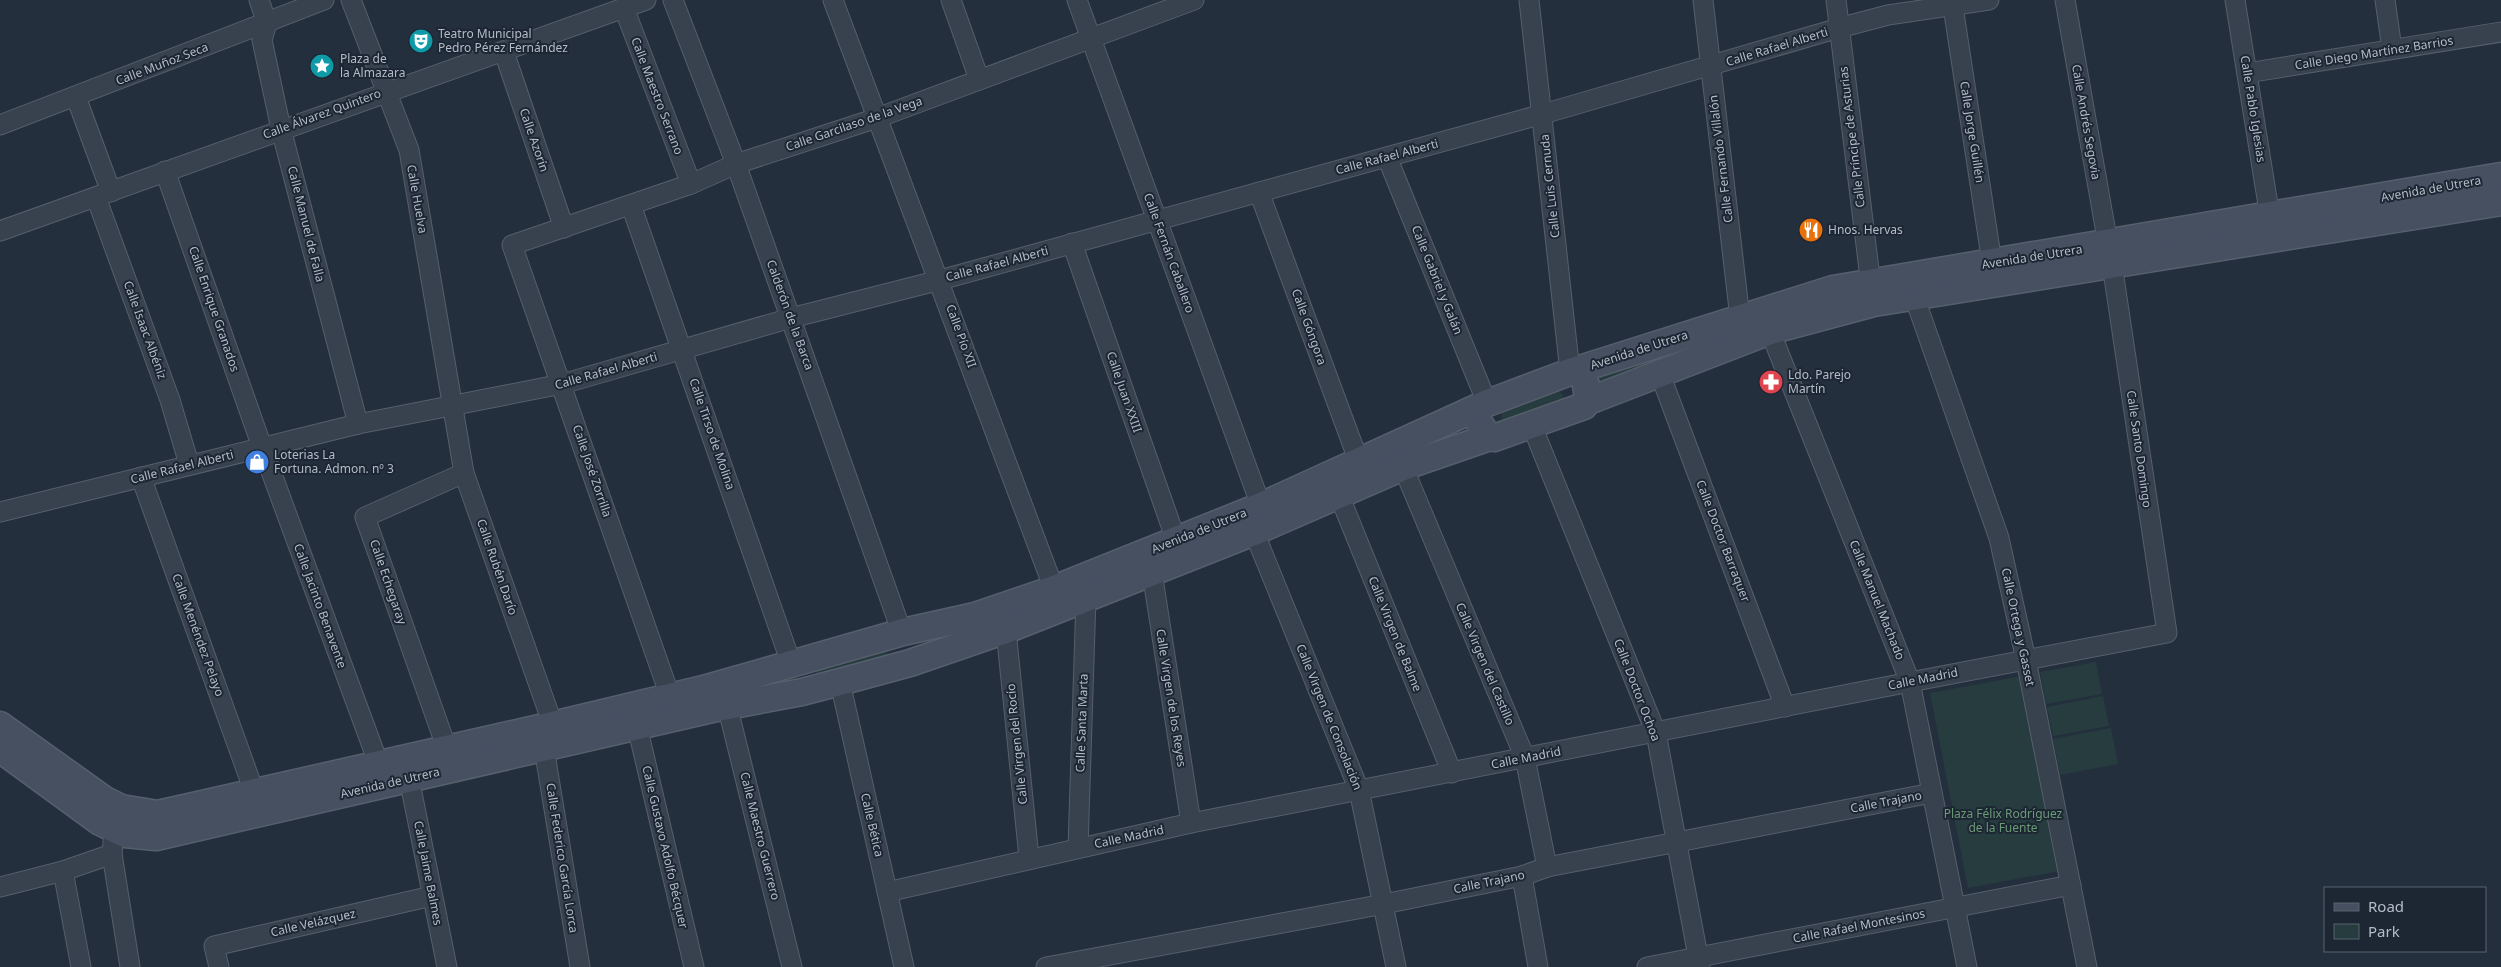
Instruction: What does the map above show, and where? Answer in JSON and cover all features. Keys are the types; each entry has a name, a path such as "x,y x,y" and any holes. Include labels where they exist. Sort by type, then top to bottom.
{"street":[{"path":"259,0 267,23"},
{"name":"Calle Muñoz Seca","path":"0,125 324,0"},
{"name":"Calle Huelva","path":"351,0 409,150 453,406"},
{"name":"Calle Álvarez Quintero","path":"0,231 386,91 504,52 646,0"},
{"name":"Calderón de la Barca","path":"673,0 736,164 902,632"},
{"name":"Calle Pío XII","path":"833,0 940,280 1054,589"},
{"path":"951,0 978,79"},
{"name":"Calle Fernán Caballero","path":"1078,0 1090,38 1158,219 1261,506"},
{"name":"Calle Garcilaso de la Vega","path":"512,245 691,184 736,164 877,118 1194,0"},
{"name":"Calle Luis Cernuda","path":"1529,0 1571,372"},
{"name":"Calle Fernando Villalón","path":"1703,0 1740,318"},
{"name":"Calle Príncipe de Asturias","path":"1836,0 1872,293"},
{"name":"Calle Rafael Alberti","path":"0,512 358,424 562,384 791,318 940,280 1388,157 1710,67 1839,28 1888,15 1952,3 1989,0"},
{"name":"Calle Andrés Segovia","path":"2065,0 2110,254"},
{"name":"Calle Pablo Iglesias","path":"2235,0 2270,217"},
{"path":"2385,0 2392,50"},
{"name":"Calle Jorge Guillén","path":"1952,3 1992,263"},
{"name":"Calle Maestro Serrano","path":"624,8 691,184"},
{"name":"Calle Manuel de Falla","path":"267,23 262,40 281,129 358,424"},
{"name":"Calle Diego Martínez Barrios","path":"2247,74 2501,32"},
{"name":"Calle Azorín","path":"504,52 564,228"},
{"name":"Calle Isaac Albéniz","path":"76,97 103,195 189,464"},
{"name":"Calle Gabriel y Galán","path":"1388,157 1486,403"},
{"name":"Calle Enrique Granados","path":"165,171 262,447"},
{"name":"Avenida de Utrera","path":"0,749 100,822 113,842 130,835 156,837 409,778 549,737 670,696 902,632 975,616 1054,589 1261,506 1486,403 1571,372 1833,289 1914,296 2270,217 2501,176"},
{"name":"Calle Góngora","path":"1259,192 1359,462"},
{"name":"Avenida de Utrera","path":"0,724 105,800 121,808 158,814 255,794 447,749 637,726 728,705 802,692 910,663 1006,630 1254,532 1403,467 1490,437 1496,438 1532,426 1584,406 1586,402 1872,293 1992,263 2110,254 2501,202"},
{"name":"Calle Tirso de Molina","path":"631,205 791,663"},
{"name":"Calle Juan XXIII","path":"1072,243 1176,540"},
{"name":"Calle José Zorrilla","path":"512,245 670,696"},
{"name":"Calle Santo Domingo","path":"2110,254 2166,634"},
{"name":"Calle Ortega y Gasset","path":"1914,296 1999,538 2026,660 2087,967"},
{"name":"Calle Manuel Machado","path":"1770,331 1910,682 1968,967"},
{"path":"1571,372 1585,381 1588,391 1586,402"},
{"name":"Calle Doctor Barraquer","path":"1660,374 1785,707"},
{"path":"1486,403 1480,412 1479,422 1483,431 1490,437"},
{"name":"Calle Rubén Darío","path":"453,406 464,473 549,737"},
{"name":"Calle Doctor Ochoa","path":"1532,426 1656,733 1699,962"},
{"name":"Calle Jacinto Benavente","path":"262,447 379,765"},
{"name":"Calle Virgen del Castillo","path":"1403,467 1525,758 1547,867"},
{"name":"Calle Echegaray","path":"447,749 365,517 464,473"},
{"name":"Calle Menéndez Pelayo","path":"141,477 255,794"},
{"name":"Calle Virgen de Balme","path":"1340,495 1452,773"},
{"name":"Calle Virgen de Consolación","path":"1254,532 1359,790 1396,967"},
{"name":"Calle Virgen de los Reyes","path":"1152,572 1191,823"},
{"name":"Calle Santa Marta","path":"1078,848 1086,598"},
{"name":"Calle Virgen del Rocío","path":"1006,630 1029,858"},
{"path":"902,632 908,644 910,663"},
{"name":"Calle Madrid","path":"887,892 1029,858 1191,823 1910,682 2166,634"},
{"path":"791,663 790,683 802,692"},
{"name":"Calle Bética","path":"840,682 904,967"},
{"name":"Calle Maestro Guerrero","path":"728,705 792,967"},
{"name":"Calle Gustavo Adolfo Bécquer","path":"637,726 694,967"},
{"name":"Calle Federico García Lorca","path":"549,737 580,967"},
{"name":"Calle Jaime Balmes","path":"409,778 447,967"},
{"name":"Calle Trajano","path":"1046,967 1384,904 1522,876 1547,867 1932,793"},
{"path":"0,887 63,870 113,842 130,967"},
{"path":"63,870 81,967"},
{"path":"1522,876 1538,967"},
{"name":"Calle Rafael Montesinos","path":"1647,967 1699,962 1956,907 2071,885"},
{"name":"Calle Velázquez","path":"219,967 210,939 432,896"}],"green space":[{"path":"1681,351 1682,353 1593,391 1588,378"},
{"path":"1557,390 1563,395 1563,400 1504,422 1501,415 1505,409"},
{"path":"886,649 888,657 817,675 815,670"},
{"path":"2096,662 2102,694 2046,704 2040,672"},
{"name":"Plaza Félix Rodríguez de la Fuente","path":"2022,676 2060,871 1968,888 1930,693"},
{"path":"2103,696 2109,726 2053,736 2047,707"},
{"path":"2111,728 2118,764 2060,775 2053,739"}],"place":[{"name":"Teatro Municipal Pedro Pérez Fernández","path":"421,41"},
{"name":"Plaza de la Almazara","path":"322,66"},
{"name":"Hnos. Hervas","path":"1811,230"},
{"name":"Ldo. Parejo Martín","path":"1771,382"},
{"name":"Loterias La Fortuna. Admon. nº 3","path":"257,462"}]}
